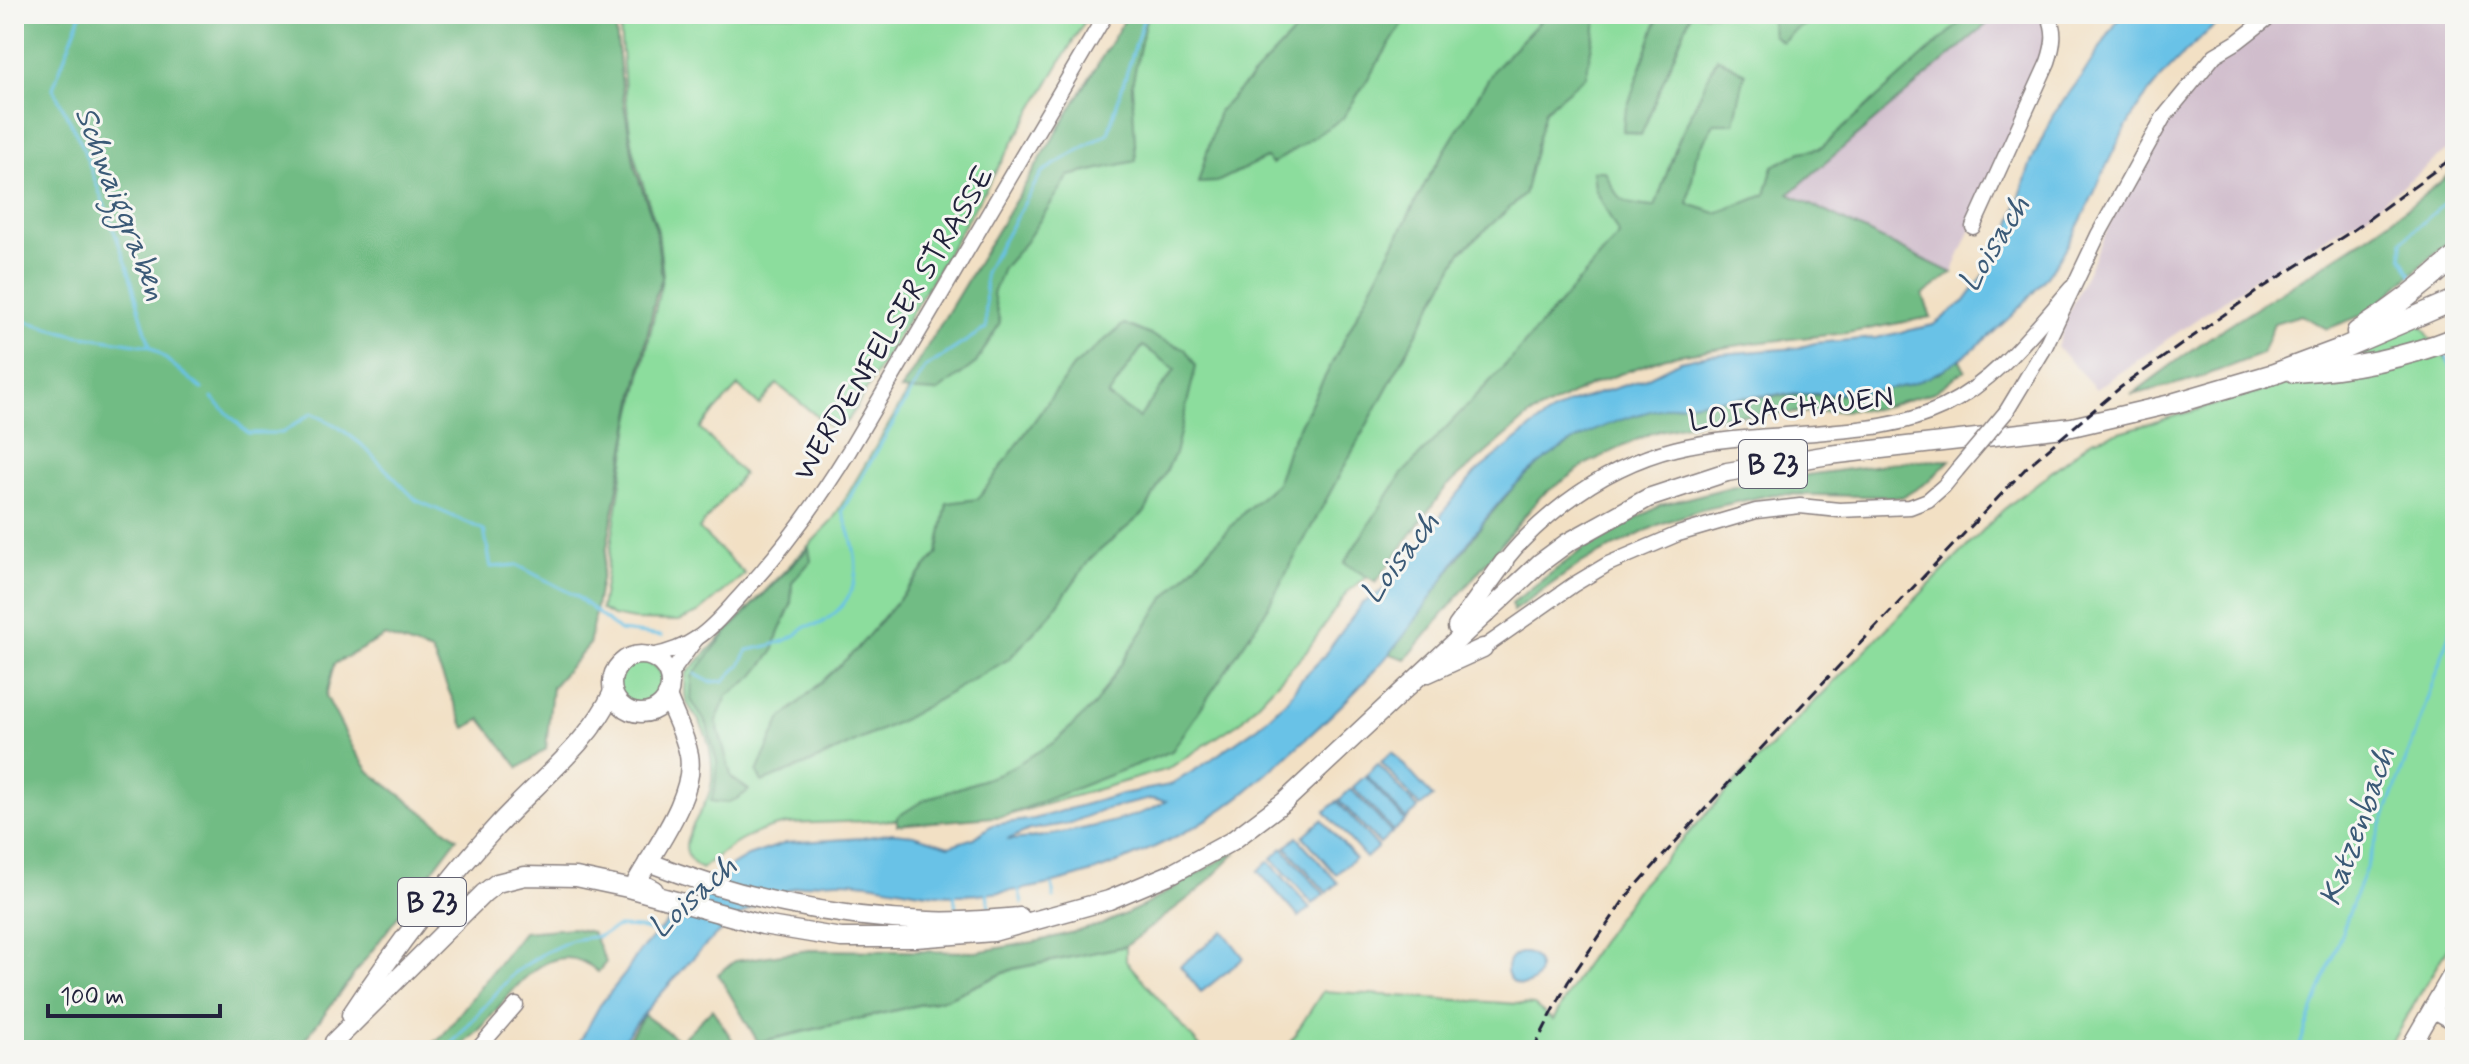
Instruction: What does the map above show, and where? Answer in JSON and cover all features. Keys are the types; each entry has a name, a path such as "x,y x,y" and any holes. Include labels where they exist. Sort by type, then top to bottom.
{"highway":[{"name":"B 23","path":"2327,353 2415,292 2455,257"},
{"name":"B 23","path":"2175,403 2274,374 2366,339 2455,300"},
{"name":"B 23","path":"2274,374 2324,371 2423,349 2455,338"}],"main road":[{"name":"B 23","path":"331,1046 484,893 497,883 525,876 576,877 763,925 841,938 915,938 993,932 1109,900 1173,873 1232,841 1284,802 1515,585 1567,543 1648,498 1727,472 1829,455 2072,427 2175,403"},
{"path":"1429,665 1504,562"},
{"path":"1414,679 1483,648"},
{"path":"639,712 656,709 670,687 669,676 661,662 638,654 621,662 612,679 613,692 622,706 639,712 661,719 684,741"},
{"name":"B 23","path":"331,1046 373,981 446,884 497,826 587,735 613,692"},
{"path":"648,862 687,788 689,758 667,696"},
{"name":"B 23","path":"587,735 616,717 639,712"},
{"path":"668,825 667,842 671,858 696,880"},
{"name":"B 23","path":"679,901 637,881 648,862 696,880 786,904 929,922 1054,915"},
{"path":"2409,1050 2455,970"}],"street":[{"name":"WERDENFELSER STRASSE","path":"651,656 666,654 696,638 718,620 781,552 820,498 1106,14"},
{"path":"1973,227 2048,62 2054,42 2053,25 2048,14"},
{"name":"LOISACHAUEN","path":"1483,648 1608,564 1678,534 1756,511 1800,506 1839,510 1910,507 1928,500 1944,486 2006,412 2044,349 2098,235 2163,118 2215,55 2273,14"},
{"name":"LOISACHAUEN","path":"1504,562 1544,520 1586,488 1618,468 1656,454 1724,439 1865,429 1905,422 1944,406 1986,379 2004,363 2071,288"},
{"name":"WERDENFELSER STRASSE","path":"669,676 696,638"},
{"path":"477,1050 516,1005"},
{"path":"2432,1010 2455,1023"}],"shaded area":[{"path":"1998,14 2046,14 2052,41 1952,273 1788,194"},
{"path":"2266,14 2455,14 2455,144 2367,214 2256,278 2096,389 2057,347 2069,311 2161,115"}],"green space":[{"path":"14,14 617,14 624,104 635,168 656,229 662,278 635,394 589,645 552,687 546,749 519,768 481,719 465,728 432,652 385,636 334,664 326,696 354,750 370,772 457,838 297,1050 14,1050"},
{"path":"619,14 1089,14 849,419 834,430 777,384 759,405 738,386 700,428 743,474 699,529 745,574 698,613 679,621 634,620 613,616 601,609 630,425 663,275 658,231 637,166 630,131"},
{"path":"1128,14 1150,14 1145,23 1132,85 1136,161 1069,176 1025,243 1003,268 993,294 1000,323 976,363 937,392 901,390"},
{"path":"1130,14 1992,14 1995,17 1788,194 1522,406 1430,488 1368,576 1347,592 1306,652 1240,722 1168,769 1005,816 787,824 741,840 701,869 690,860 686,850 687,840 709,794 712,760 705,733 686,699 686,674 832,521"},
{"path":"1312,14 1409,14 1343,118 1272,164 1266,158 1217,182 1198,183 1219,111"},
{"path":"1547,14 1602,14 1596,23 1586,76 1545,110 1524,195 1461,252 1264,614 1172,751 1005,816 897,825 897,817 924,800 999,774 1055,742 1095,704 1163,600 1245,511 1277,483 1288,448 1428,178 1495,68"},
{"path":"1659,14 1691,14 1641,135 1623,131 1624,117"},
{"path":"1770,14 1822,14 1820,22 1799,28 1782,42 1773,35"},
{"path":"1983,14 1995,17 1789,194 1952,273 1923,295 1931,317 1847,333 1753,343 1666,357 1593,384 1529,416 1446,487 1376,582 1344,563 1401,475 1512,358 1619,235 1595,189 1593,171 1605,171 1622,200 1655,207 1677,144 1717,58 1745,73 1734,123 1714,123 1696,156 1688,204 1716,213 1765,195 1773,166 1801,152 1821,148 1961,22"},
{"path":"2455,169 2455,235 2368,313 2327,329 2301,315 2274,323 2262,354 2196,379 2131,395 2209,338 2371,234"},
{"path":"2410,311 2455,371 2455,935 2387,1050 1285,1050 1323,991 1534,1005 1553,1020 1586,963 1635,891 1734,784 2003,510 2092,440 2259,392 2328,363"},
{"path":"1124,324 1185,349 1196,366 1175,454 1145,512 1091,558 1050,615 1009,659 902,720 762,782 757,772 780,720 856,650 937,554 947,503 978,499 1073,367","holes":["1143,346 1175,369 1139,418 1108,396"]},
{"path":"1959,358 1965,370 1934,392 1877,409 1726,416 1651,433 1588,463 1541,496 1406,659 1390,654 1485,521 1517,483 1546,458 1593,429 1643,411 1714,398 1855,394 1939,373"},
{"path":"1950,460 1929,481 1903,497 1774,494 1701,510 1660,524 1583,562 1513,611 1512,603 1584,548 1661,505 1742,484 1908,461"},
{"path":"809,548 811,561 792,582 791,605 773,652 753,677 727,696 716,721 732,778 749,790 732,801 711,801 717,762 707,725 691,700 692,676 728,631"},
{"path":"640,661 656,668 663,684 656,700 640,707 624,700 617,684 624,668"},
{"path":"1235,854 1199,890 1126,946 1013,969 948,998 758,1042 718,974 735,961 809,950 976,952 1039,941 1101,925 1143,906"},
{"path":"572,928 592,932 606,962 598,972 580,961 563,958 547,963 517,986 480,1029 457,1050 424,1050 443,1035 523,932"},
{"path":"1126,946 1126,961 1203,1050 755,1050 752,1044 948,998 1013,969"},
{"path":"712,1009 739,1050 621,1050 644,1015 680,1041"}],"water":[{"path":"2125,14 2228,14 2172,66 2142,102 2076,230 2042,283 1994,332 1959,359 1926,378 1892,389 1702,401 1637,415 1576,440 1526,475 1489,514 1412,625 1358,688 1258,781 1202,823 1104,868 1019,890 944,895 837,881 812,883 788,890 746,912 708,942 644,1013 617,1050 575,1050 600,1005 638,953 678,911 724,870 748,856 786,843 893,833 913,835 949,846 974,838 992,825 1034,819 1122,794 1170,785 1203,765 1259,726 1287,700 1362,604 1383,590 1416,553 1446,508 1476,472 1545,417 1569,403 1644,379 1680,361 1708,355 1876,338 1933,325 1965,301 1993,263 2005,243 2030,165 2053,115","holes":["1151,799 1166,801 1113,822 1007,840 1029,830 1071,823 1102,810"]},
{"path":"1392,752 1433,797 1420,807 1381,762"},
{"path":"1378,764 1418,809 1406,819 1366,775"},
{"path":"1365,776 1405,821 1393,831 1353,787"},
{"path":"1351,789 1392,833 1380,844 1339,800"},
{"path":"1337,801 1378,847 1366,858 1325,812"},
{"path":"1322,820 1355,858 1336,874 1303,836"},
{"path":"1297,837 1338,883 1327,893 1286,847"},
{"path":"1283,848 1324,894 1313,904 1272,858"},
{"path":"1269,861 1310,908 1299,917 1258,871"},
{"path":"1223,931 1244,958 1201,992 1180,966"},
{"path":"1523,953 1534,958 1539,969 1534,980 1523,985 1512,980 1507,969 1512,958"}],"waterway":[{"name":"Schwaiggraben","path":"81,14 53,88 81,143 127,265 150,346 202,389"},
{"name":"Schwaiggraben","path":"695,674 710,682 724,681 740,665 748,650 784,641 805,627 821,623 837,611 847,598 856,572 853,542 842,511 925,368 986,328 985,272 1042,172 1108,133 1145,14"},
{"name":"Katzenbach","path":"2411,275 2402,256 2402,241 2455,194"},
{"path":"14,318 75,335 150,346"},
{"name":"Katzenbach","path":"2446,355 2455,377"},
{"name":"Schwaiggraben","path":"212,398 248,433 282,433 312,413 337,426 361,444 416,500 484,530 491,567 517,565 576,596 620,631 662,636"},
{"name":"Katzenbach","path":"2298,1050 2412,744 2455,617"},
{"path":"1052,885 1054,898"},
{"path":"1019,890 1022,903"},
{"path":"987,893 989,907"},
{"path":"954,895 956,908"},
{"name":"Loisach","path":"446,1050 515,972 544,953 572,940 599,936 618,927 659,933"}],"railway":[{"path":"1533,1050 1568,982 1626,897 1733,778 2028,466 2121,387 2259,290 2352,231 2455,156"}]}
